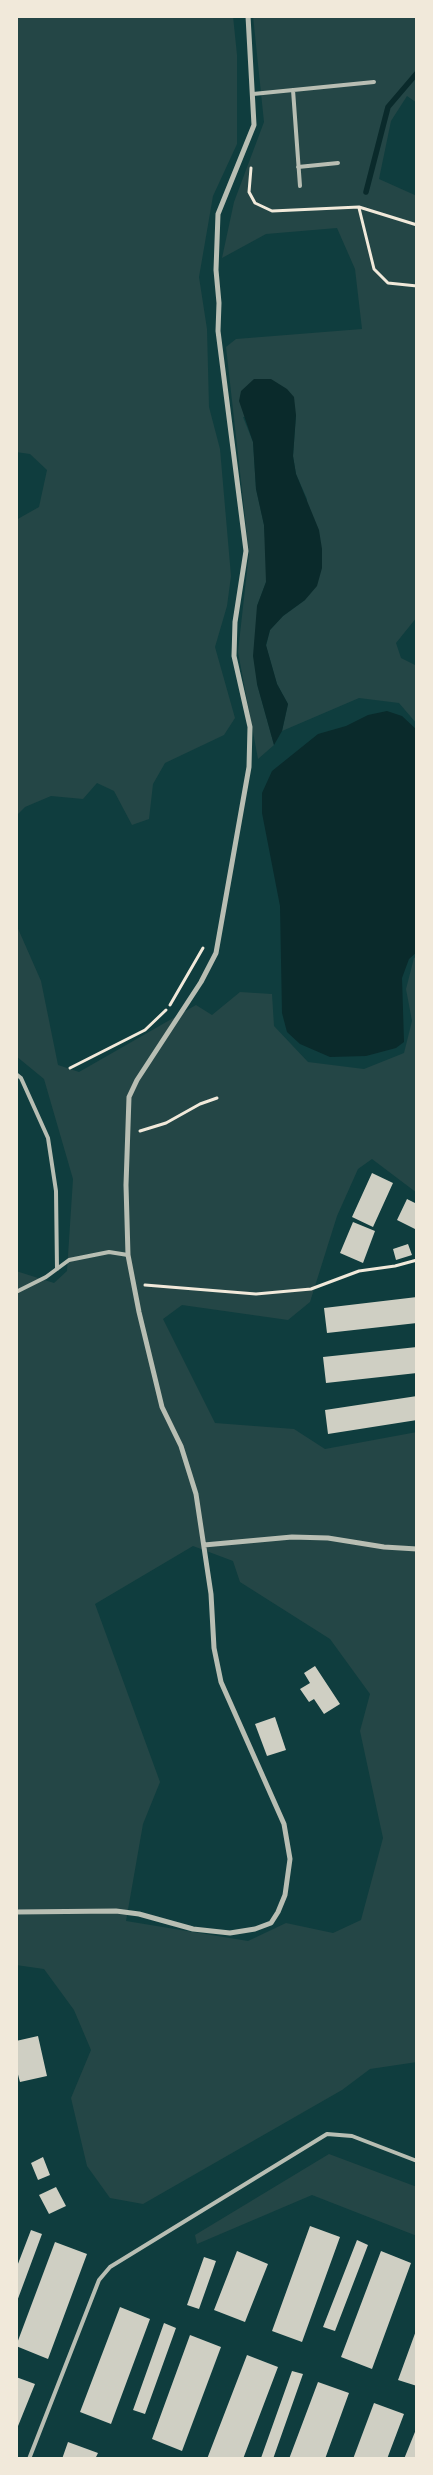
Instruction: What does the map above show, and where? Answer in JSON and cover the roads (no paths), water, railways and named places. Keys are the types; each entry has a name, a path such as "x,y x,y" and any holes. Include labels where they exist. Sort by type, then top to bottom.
{"street":[{"path":"16,1912 116,1911 139,1914 193,1929 230,1933 255,1929 271,1923 278,1912 285,1895 290,1859 284,1824 221,1682 214,1648 211,1594 196,1494 181,1446 162,1407 128,1255 126,1185 129,1097 137,1080 201,982 216,953 249,766 250,727 234,656 235,622 246,551 221,356 216,270 218,214 254,125 248,16"},
{"path":"204,1545 292,1538 328,1538 384,1548 417,1549"}],"lane":[{"path":"253,94 374,82"},
{"path":"293,90 300,186"},
{"path":"298,167 338,163"},
{"path":"16,1074 21,1078 48,1138 56,1191 57,1269"},
{"path":"16,1292 57,1269 69,1260 109,1252 128,1255"},
{"path":"29,2459 98,2280 110,2267 327,2134 352,2136 417,2161"}],"waterway":[{"path":"366,192 388,107 417,73"}]}
